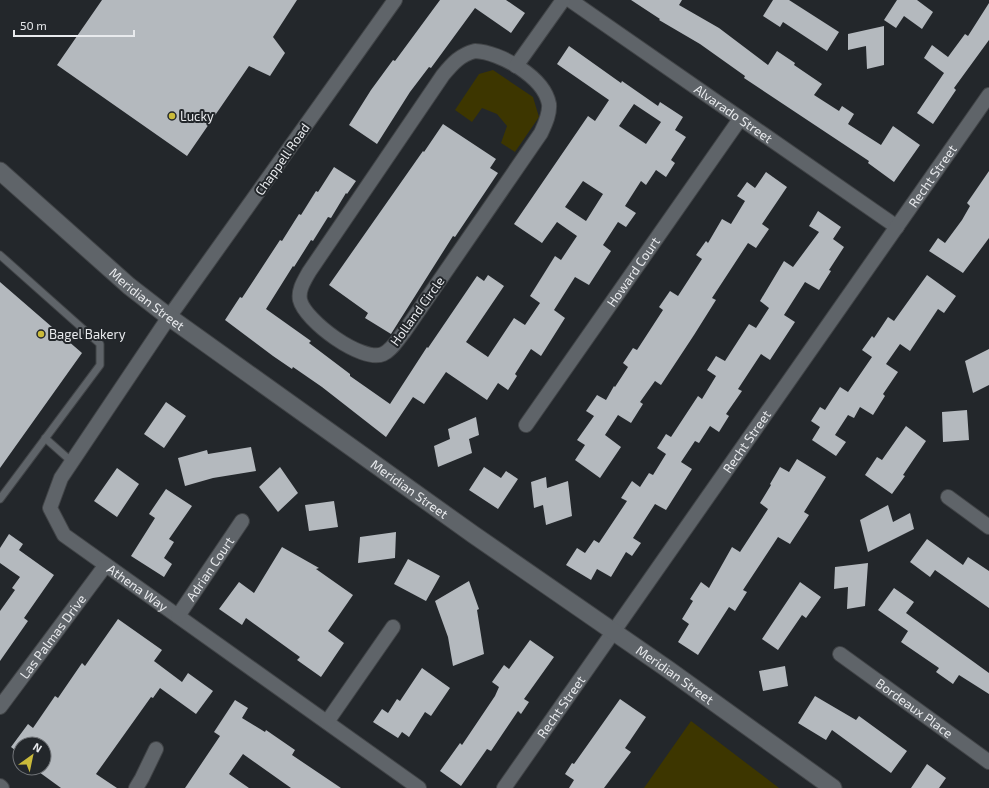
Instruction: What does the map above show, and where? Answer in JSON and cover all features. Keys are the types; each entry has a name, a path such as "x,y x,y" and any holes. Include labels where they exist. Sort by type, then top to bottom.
{"street":[{"name":"Chappell Road","path":"169,317 394,0"},
{"path":"516,66 563,0"},
{"name":"Alvarado Street","path":"570,0 898,227"},
{"name":"Holland Circle","path":"483,51 497,55 516,66 527,74 546,96 548,103 548,114 541,133 404,332 389,350 384,354 372,356 349,346 319,324 302,306 299,294 308,272 443,75 455,60 464,54 483,51"},
{"name":"Recht Street","path":"504,788 989,96"},
{"name":"Howard Court","path":"526,425 740,119"},
{"name":"Meridian Street","path":"0,171 129,286 169,317 480,539 782,750 833,788"},
{"name":"Athena Way","path":"169,317 61,478 50,508 64,535 105,566 178,616 419,788"},
{"path":"948,497 989,526"},
{"name":"Adrian Court","path":"178,616 242,521"},
{"name":"Las Palmas Drive","path":"0,707 105,566"},
{"path":"327,722 393,627"},
{"name":"Bordeaux Place","path":"840,654 989,762"},
{"path":"136,788 156,750"}],"lane":[{"path":"0,255 100,344 100,365 0,499"},
{"path":"46,438 72,462"}],"shaded area":[{"path":"493,70 533,97 539,117 515,152 501,143 507,126 497,114 482,108 472,122 455,110 479,74"},
{"path":"691,721 779,788 644,788"}],"building":[{"name":"Lucky","path":"102,0 297,0 273,37 285,53 270,76 249,66 187,156 57,65"},
{"path":"440,0 506,0 525,13 511,33 475,8 431,68 429,67 410,92 377,144 349,125 371,90 393,60 395,61"},
{"path":"631,0 682,0 679,5 719,28 768,65 777,51 795,63 794,65 822,84 814,95 839,111 842,106 854,114 848,124 881,145 893,126 920,145 894,182 868,163 869,161 744,78 745,76 700,44 659,20 660,19"},
{"path":"773,0 789,0 839,32 827,51 783,22 780,27 763,16"},
{"path":"897,0 917,0 933,12 922,29 904,16 896,28 884,20"},
{"path":"989,3 989,40 954,88 956,90 933,124 917,113 944,73 924,58 932,45 948,57 965,34 968,36"},
{"path":"884,26 884,65 867,69 866,46 848,50 848,34"},
{"path":"569,46 621,83 622,81 658,106 660,102 683,117 675,130 686,137 671,160 675,163 666,177 656,170 646,185 641,181 625,206 636,213 626,227 618,222 603,245 611,251 589,285 575,277 554,310 565,318 541,356 531,349 515,374 517,376 508,390 498,383 487,400 446,372 424,404 413,397 386,437 322,387 293,367 292,369 273,356 225,320 240,297 242,298 280,240 282,241 299,214 301,215 316,191 318,192 334,167 356,181 347,194 346,193 331,218 328,217 313,241 311,240 266,309 311,341 309,343 350,374 350,376 390,404 427,347 428,348 477,276 484,281 488,275 504,286 466,342 488,357 514,318 525,325 540,303 530,296 555,256 561,260 577,236 557,222 542,243 514,224 588,116 595,121 609,100 557,64","holes":["634,104 661,122 646,144 619,126","583,181 603,194 586,221 565,207"]},
{"path":"443,124 496,159 490,168 498,173 455,237 453,236 391,334 365,318 368,313 329,285"},
{"path":"989,171 989,238 963,273 929,251 938,238 945,243 962,220 970,206 967,203"},
{"path":"766,172 787,187 762,224 769,229 756,248 748,243 712,298 716,300 694,335 661,385 655,381 640,402 643,404 631,423 618,415 605,435 621,447 600,478 575,460 585,445 577,440 594,416 586,411 597,395 606,400 628,367 623,363 633,348 637,350 663,310 659,307 670,291 678,296 702,259 696,255 706,241 708,243 722,219 731,224 745,201 737,196 747,182 755,188"},
{"path":"818,211 841,227 833,239 844,247 829,270 831,271 819,290 805,282 784,315 795,322 770,360 761,354 738,389 742,391 726,414 729,416 719,432 710,426 699,443 695,441 681,462 692,469 666,510 655,504 633,538 641,543 632,556 626,552 611,577 597,569 591,580 566,565 577,548 585,553 594,540 599,543 627,501 621,498 632,481 640,487 649,473 653,475 666,454 657,448 666,434 671,437 698,396 702,399 716,376 707,370 716,356 725,361 749,324 756,328 769,308 760,301 784,261 793,267 819,232 809,226"},
{"path":"927,275 956,296 944,313 938,309 910,351 900,344 886,364 898,372 883,394 885,396 873,415 860,407 854,418 848,415 835,435 846,442 836,456 812,440 820,427 811,421 820,407 825,410 840,387 848,392 872,357 862,350 872,336 874,338 888,317 894,321"},
{"path":"0,282 82,353 0,468"},
{"path":"989,349 989,385 973,393 965,361"},
{"path":"166,402 186,416 164,448 144,434"},
{"path":"967,410 969,440 943,442 942,412"},
{"path":"476,417 479,435 469,439 472,453 438,467 434,446 450,439 448,429"},
{"path":"906,426 926,441 903,475 905,476 892,494 865,475 877,457 882,460"},
{"path":"251,447 256,471 213,478 185,486 178,458 207,450 208,454"},
{"path":"797,459 826,477 804,512 809,515 790,544 778,537 743,590 747,592 735,611 729,607 698,655 678,642 689,624 682,619 693,601 690,599 701,582 709,588 732,547 740,552 768,509 760,503 780,467 789,472"},
{"path":"280,467 298,493 278,512 259,487"},
{"path":"484,467 501,478 506,471 518,479 498,509 469,490"},
{"path":"117,468 139,484 117,517 94,501"},
{"path":"546,477 547,488 568,481 572,516 546,525 543,505 534,508 531,482"},
{"path":"166,489 192,506 169,539 174,542 164,558 172,564 164,577 131,556 155,518 149,514"},
{"path":"334,501 338,527 309,531 305,505"},
{"path":"888,505 893,522 910,513 914,529 868,552 860,520"},
{"path":"396,532 395,558 358,563 360,537"},
{"path":"9,534 23,544 19,550 54,575 24,618 28,621 0,661 0,611 15,590 12,588 20,577 0,563 0,548"},
{"path":"927,539 963,565 968,557 989,571 989,608 935,570 930,577 910,562"},
{"path":"282,547 319,568 316,569 353,595 328,631 344,643 321,677 297,660 300,657 246,618 242,625 219,609 239,582 254,593"},
{"path":"408,559 440,576 426,601 394,584"},
{"path":"868,563 865,606 847,609 848,587 834,589 835,567"},
{"path":"469,581 479,609 477,610 484,654 453,666 448,637 435,601"},
{"path":"800,582 821,597 806,618 802,615 778,650 762,639"},
{"path":"894,588 914,602 906,613 989,673 989,694 959,675 953,684 936,672 939,668 901,642 908,631 878,610"},
{"path":"118,619 162,650 154,661 182,682 188,673 213,691 196,714 160,688 153,698 151,697 96,774 117,788 61,788 44,776 52,776 52,736 19,736 28,724 33,728 55,696 58,698 82,663 85,666"},
{"path":"530,640 554,657 524,699 529,702 521,714 518,711 491,751 487,749 461,786 440,771 460,743 462,745 495,696 499,687 492,682 504,665 509,669"},
{"path":"785,666 788,686 763,691 759,671"},
{"path":"422,668 450,688 431,716 425,712 409,737 402,732 398,738 373,722 382,709 388,713 397,699 400,701"},
{"path":"815,696 856,720 859,716 907,751 891,773 832,730 826,740 798,723"},
{"path":"620,699 646,717 625,748 631,752 604,788 569,788 574,780 565,774 572,763 574,764"},
{"path":"235,700 248,708 242,718 265,732 266,730 295,750 292,755 341,788 291,788 243,754 229,774 249,788 185,788 220,736 214,732"},
{"path":"927,764 946,778 939,788 911,788"}],"place":[{"name":"Lucky","path":"172,116"},
{"name":"Bagel Bakery","path":"41,334"}]}
